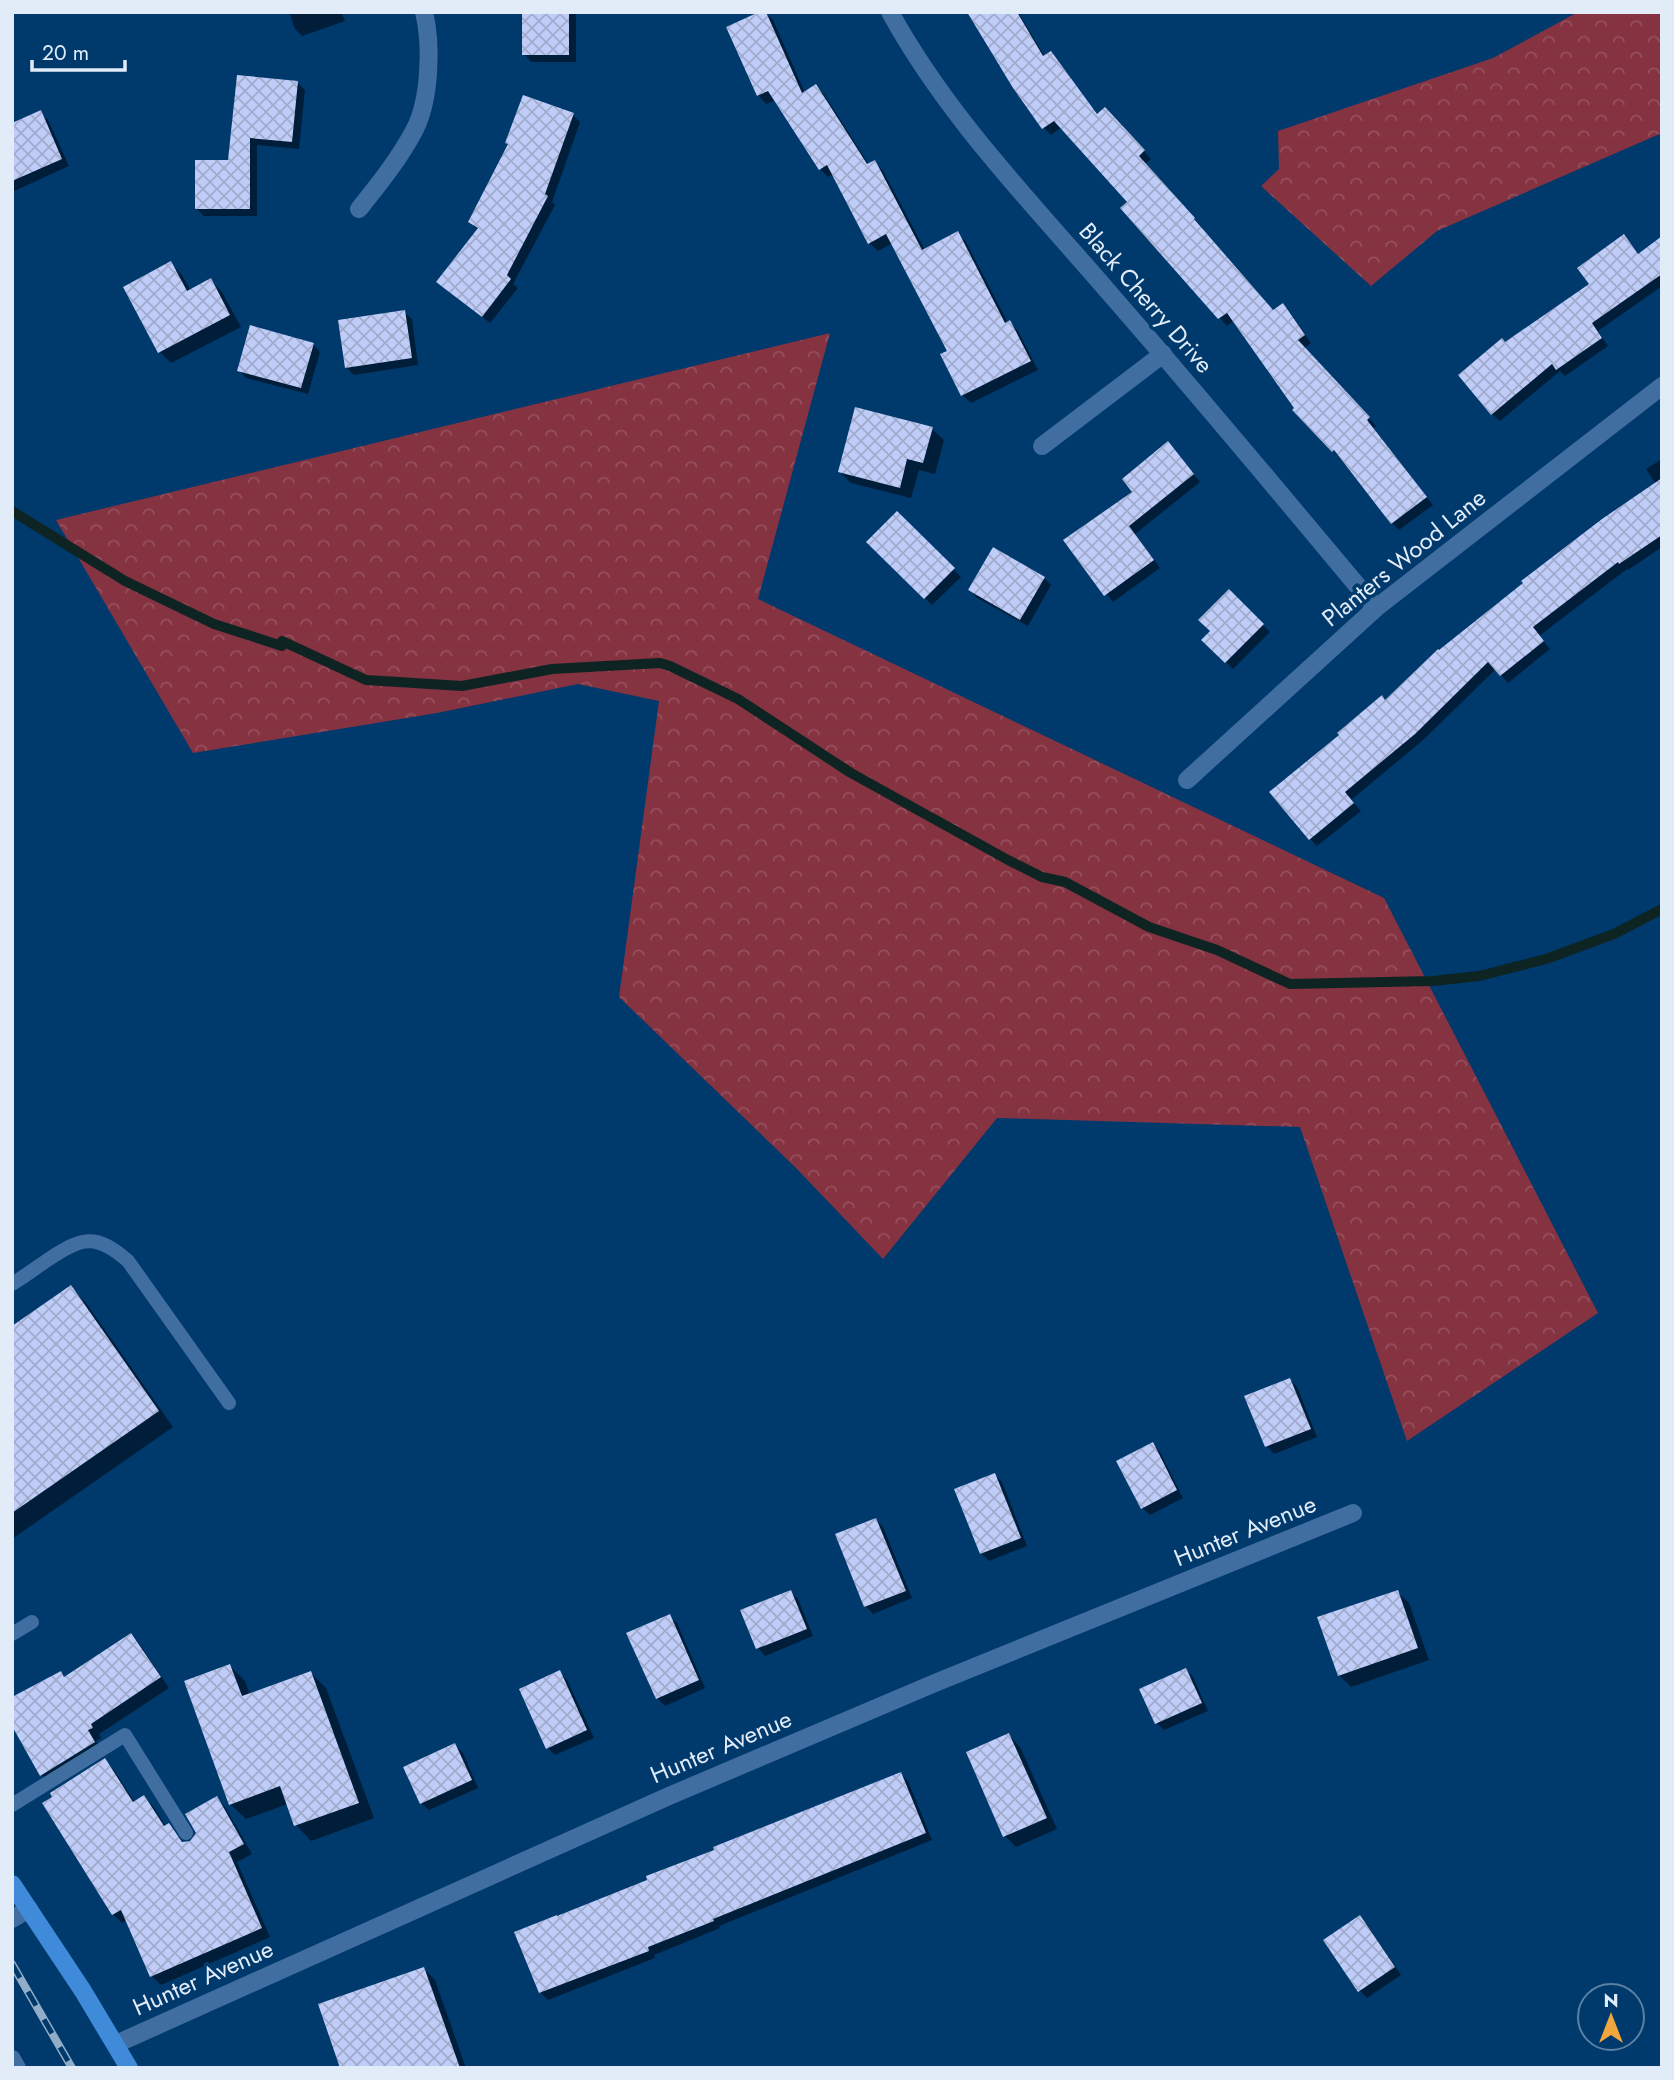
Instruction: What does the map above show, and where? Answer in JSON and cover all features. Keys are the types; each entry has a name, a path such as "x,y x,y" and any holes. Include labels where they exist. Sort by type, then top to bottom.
{"main road":[{"path":"12,1884 129,2068"}],"street":[{"path":"359,209 383,180 416,127 426,87 429,55 424,12"},
{"name":"Black Cherry Drive","path":"890,12 945,100 1000,168 1163,354 1376,608"},
{"path":"1042,446 1163,354"},
{"name":"Planters Wood Lane","path":"1187,780 1376,608 1662,386"},
{"name":"Hunter Avenue","path":"116,2044 669,1796 935,1683 1353,1513"},
{"path":"12,1919 29,1909"},
{"path":"12,2059 18,2068"}],"lane":[{"path":"12,1284 72,1244 99,1242 113,1249 128,1261 229,1403"},
{"path":"12,1634 32,1622"},
{"path":"12,1805 125,1735 186,1833"}],"green space":[{"path":"1578,12 1662,12 1662,133 1437,231 1371,286 1261,186 1279,169 1278,131 1493,58"},
{"path":"830,333 758,599 1384,898 1598,1313 1407,1441 1300,1127 997,1118 883,1259 796,1168 619,997 659,701 578,684 437,713 193,753 56,520"}],"building":[{"path":"522,12 569,12 569,55 522,55"},
{"path":"759,12 766,12 802,93 816,84 867,164 875,160 922,250 958,231 1005,323 1010,320 1031,361 961,396 940,354 947,351 886,234 868,244 827,165 819,170 768,91 757,96 726,27"},
{"path":"967,12 1017,12 1043,56 1051,51 1097,114 1105,107 1145,150 1139,156 1273,310 1283,303 1305,335 1298,340 1370,417 1367,420 1427,497 1391,524 1334,450 1332,452 1292,410 1294,408 1227,313 1218,319 1120,208 1127,202 1054,121 1042,129 1013,88"},
{"path":"237,75 298,81 292,142 250,138 250,209 195,209 195,160 228,160"},
{"path":"523,95 574,113 545,194 548,196 507,275 511,279 482,317 436,282 478,228 468,222 508,144 505,143"},
{"path":"41,110 62,159 12,181 12,123"},
{"path":"1624,234 1638,254 1662,236 1662,274 1592,323 1602,338 1556,370 1552,364 1491,415 1458,375 1502,338 1505,342 1589,284 1577,268"},
{"path":"171,261 187,291 211,278 230,315 158,353 123,287"},
{"path":"405,310 412,358 345,368 338,320"},
{"path":"250,325 314,343 301,388 237,371"},
{"path":"855,407 933,427 923,463 907,459 900,488 838,472"},
{"path":"1168,441 1194,474 1129,526 1154,560 1104,596 1063,540 1132,492 1122,479"},
{"path":"1662,478 1662,535 1619,564 1618,562 1533,627 1544,641 1500,676 1488,662 1415,734 1345,792 1354,803 1309,840 1269,792 1339,735 1337,733 1382,695 1385,700 1438,649 1523,583 1521,581 1602,519"},
{"path":"897,511 955,568 924,599 866,542"},
{"path":"993,547 1045,577 1020,620 968,590"},
{"path":"1229,589 1264,624 1225,663 1201,640 1210,631 1198,620"},
{"path":"71,1285 159,1411 12,1513 12,1326"},
{"path":"1290,1378 1311,1429 1265,1447 1244,1396"},
{"path":"1153,1442 1177,1490 1141,1509 1116,1461"},
{"path":"995,1473 1021,1538 980,1554 954,1489"},
{"path":"876,1518 906,1591 864,1607 835,1534"},
{"path":"791,1590 807,1629 756,1649 740,1610"},
{"path":"1398,1590 1418,1648 1338,1676 1317,1617"},
{"path":"670,1614 699,1680 656,1699 626,1633"},
{"path":"131,1633 161,1677 91,1724 93,1728 88,1730 95,1742 40,1776 12,1726 12,1697 61,1671 64,1677"},
{"path":"230,1664 242,1696 311,1671 359,1803 294,1826 280,1786 229,1805 184,1681"},
{"path":"1186,1668 1202,1703 1155,1724 1139,1689"},
{"path":"560,1670 587,1730 546,1749 519,1689"},
{"path":"1009,1733 1047,1818 1003,1837 966,1752"},
{"path":"455,1743 472,1780 420,1804 403,1767"},
{"path":"105,1758 133,1802 144,1795 164,1826 169,1823 182,1842 190,1841 196,1833 185,1814 217,1796 244,1844 229,1852 262,1928 150,1977 121,1910 112,1915 42,1803 52,1797 50,1793"},
{"path":"901,1772 926,1833 713,1919 714,1921 648,1947 649,1951 539,1993 514,1932 647,1880 646,1876 714,1850 713,1847"},
{"path":"1360,1915 1395,1967 1358,1992 1323,1940"},
{"path":"424,1967 460,2068 340,2068 318,2004"}],"waterway":[{"path":"12,511 125,581 214,624 282,646 282,641 366,680 462,686 552,669 660,663 670,666 738,699 851,773 1008,860 1042,877 1065,882 1149,927 1217,950 1290,984 1433,981 1479,976 1546,959 1614,934 1662,909"}],"railway":[{"path":"12,1964 72,2068"}]}
